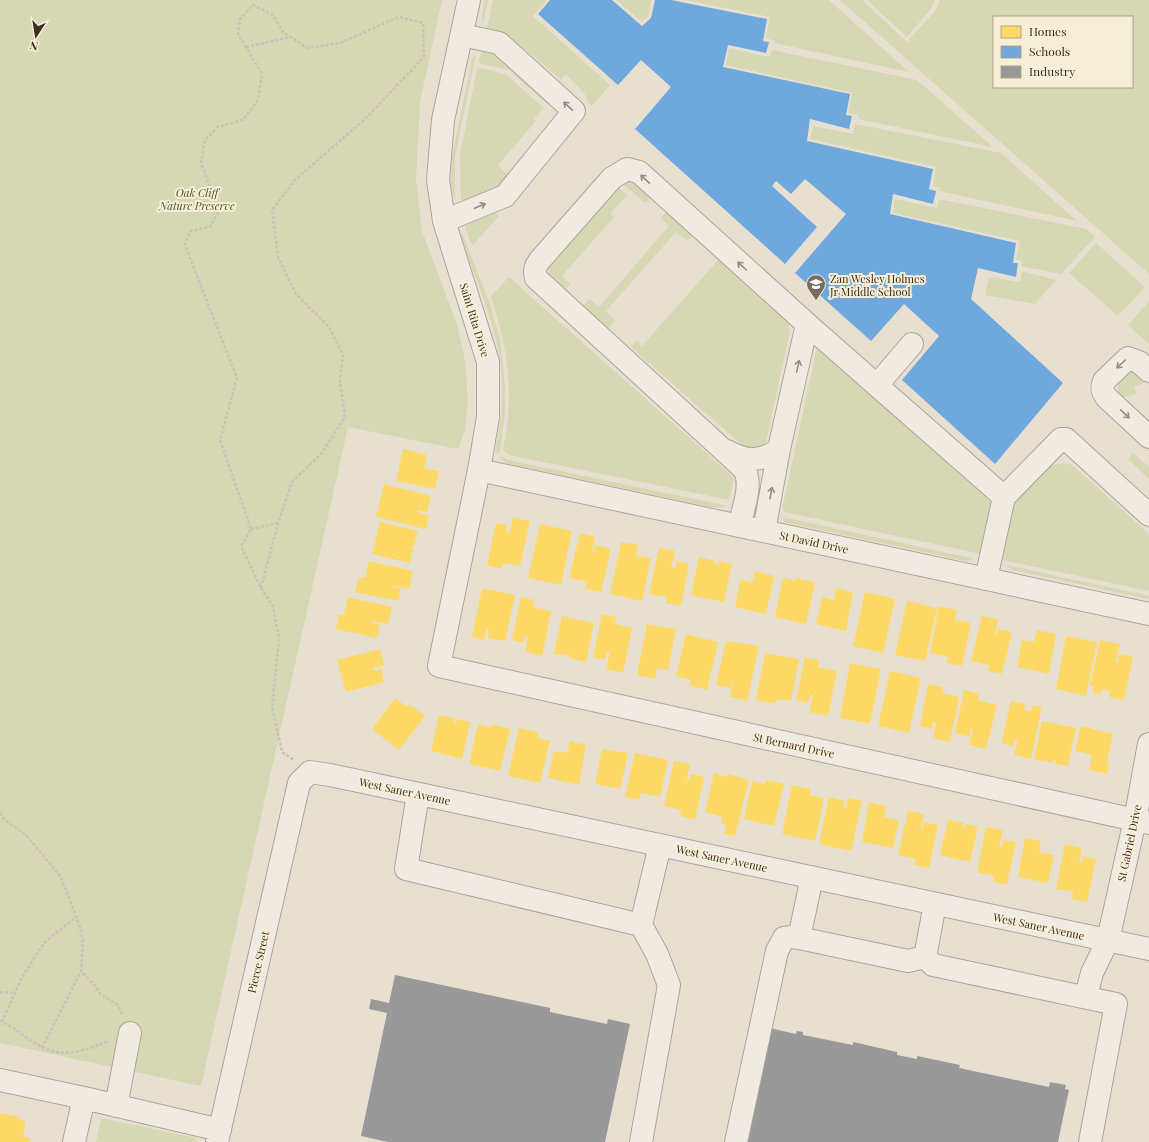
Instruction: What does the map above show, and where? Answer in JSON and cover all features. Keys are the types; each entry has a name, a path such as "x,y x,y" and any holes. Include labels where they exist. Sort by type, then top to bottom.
{"street":[{"name":"Saint Rita Drive","path":"439,666 479,470 488,417 488,362 444,221 438,180 443,120 469,0"},
{"path":"444,221 505,196 574,111 499,43 462,35"},
{"path":"739,526 747,491 748,475 744,469 725,449 540,282 535,271 536,265 612,178 627,169 639,172 807,324 1004,497"},
{"path":"764,531 779,448 807,324"},
{"path":"877,385 912,344"},
{"path":"1149,371 1139,362 1128,358 1104,381 1102,386 1103,394 1149,437"},
{"path":"986,579 1004,497 1061,438 1066,439 1149,515"},
{"path":"725,449 742,458 758,460 764,459 779,448"},
{"name":"St David Drive","path":"479,470 1149,614"},
{"name":"St Bernard Drive","path":"439,666 1142,822"},
{"name":"St Gabriel Drive","path":"1086,996 1092,973 1108,940 1142,822 1149,744"},
{"name":"West Saner Avenue","path":"304,778 418,794 1149,949"},
{"name":"Pierce Street","path":"219,1136 304,778"},
{"path":"418,794 406,869 641,925"},
{"path":"641,1142 669,985 657,954 641,925 660,845"},
{"path":"799,938 812,878"},
{"path":"925,957 935,904"},
{"path":"736,1142 777,951 784,938 799,938 908,961 925,957"},
{"path":"925,957 933,965 1086,996 1116,1004 1090,1142"},
{"path":"116,1106 130,1032"},
{"path":"0,1080 116,1106 219,1136"},
{"path":"74,1142 84,1098"}],"path":[{"path":"251,529 220,440 237,378 185,245 190,230 210,227 220,210 201,163 205,140 218,127 243,120 258,100 262,74 238,34 240,18 253,5 255,0"},
{"path":"253,5 273,15 283,32 307,48 340,43 399,17 423,23 424,57 364,120 296,179 272,210 278,257 296,294 329,327 343,355 340,382 345,417 322,453 292,482 278,523 261,588"},
{"path":"246,47 290,37"},
{"path":"278,523 251,529 241,546 261,588 273,606 279,639 272,707 282,752 304,778"},
{"path":"0,812 4,819 26,836 62,878 76,916 83,943 81,971 42,1048"},
{"path":"76,916 44,943 22,977 1,1021 42,1048 54,1051 81,1052 130,1032 118,1005 100,994 96,987 81,971"},
{"path":"0,992 15,993"}],"green space":[{"name":"Oak Cliff Nature Preserve","path":"0,0 442,0 420,102 416,179 422,231 458,327 465,361 468,401 465,430 458,449 348,427 201,1086 0,1043"},
{"path":"485,0 488,0 483,23 482,16"},
{"path":"493,0 547,0 533,16 610,85 592,106 588,102 584,93 565,74 561,80 535,57 517,44 487,28"},
{"path":"617,0 651,0 648,16 642,22"},
{"path":"685,0 829,0 909,72 774,43 775,41 766,38 770,17"},
{"path":"840,0 862,0 907,42 935,11 940,0 1149,0 1149,274"},
{"path":"867,0 935,0 930,10 907,37"},
{"path":"729,48 770,57 772,50 917,80 993,147 858,119 858,115 848,113 852,93 726,65"},
{"path":"482,50 495,52 552,98 547,104 509,70 479,62"},
{"path":"476,54 455,156 455,198 451,190 451,161 472,60"},
{"path":"481,68 507,75 544,108 534,119 536,121 498,165 508,175 499,187 465,203 461,201 460,155 477,69"},
{"path":"855,124 1001,153 1077,221 939,191 940,188 933,186 936,167 810,139 813,126 853,134"},
{"path":"632,180 651,197 645,203 622,183"},
{"path":"618,187 627,195 610,214 614,217 562,276 570,284 566,289 549,274 549,264"},
{"path":"895,199 937,208 939,199 1086,229 1095,237 1061,274 1021,266 1022,261 1016,260 1020,241 893,213"},
{"path":"667,211 694,234 687,241 676,232 606,311 615,320 608,328 583,306 590,299 599,307 669,226 661,218"},
{"path":"495,213 499,216 473,245 470,242 465,226"},
{"path":"462,232 489,302 500,338 505,386 505,412 500,452 497,454 496,449 502,406 501,363 491,321 461,240"},
{"path":"1096,243 1145,287 1118,316 1069,273"},
{"path":"719,259 785,315 789,323 790,331 766,442 757,449 745,448 631,347 637,340 642,346"},
{"path":"1022,271 1056,280 1035,304 985,295 989,277 1020,282"},
{"path":"509,277 731,475 734,479 729,500 509,455 503,450 509,410 508,372 502,335 491,296"},
{"path":"1149,301 1149,344 1128,325"},
{"path":"817,347 991,502 991,512 981,554 784,512 783,505"},
{"path":"1133,371 1148,380 1134,387 1136,394 1121,398 1118,389 1119,381 1121,377 1128,372"},
{"path":"1133,453 1149,467 1149,479 1128,459"},
{"path":"502,456 508,460 728,506 716,508 508,464 499,458"},
{"path":"1063,463 1072,465 1149,534 1149,591 1003,560 1013,505 1043,472 1053,465"},
{"path":"783,517 975,559 965,561 784,522"},
{"path":"1006,565 1149,596 1149,599 1013,570"},
{"path":"101,1118 196,1138 195,1142 96,1142"}],"building: Homes":[{"path":"403,449 427,455 424,468 439,471 435,489 396,481"},
{"path":"384,484 431,496 427,512 418,510 418,512 429,516 426,529 376,517"},
{"path":"513,517 530,521 520,566 503,563 501,569 487,565 496,523 508,525 506,532 510,533"},
{"path":"380,522 418,531 414,547 412,546 411,549 413,549 410,563 372,554"},
{"path":"540,524 572,531 561,585 528,578"},
{"path":"580,533 595,537 592,553 595,545 611,549 601,592 585,589 587,582 569,578"},
{"path":"621,542 638,545 635,561 637,556 651,558 642,601 610,594"},
{"path":"659,548 675,551 671,568 675,568 676,561 689,564 681,606 666,603 667,597 649,594"},
{"path":"699,557 715,561 714,564 718,565 719,561 732,564 724,602 691,595"},
{"path":"369,561 413,571 409,589 394,585 393,587 401,588 398,601 355,592 359,577 365,578"},
{"path":"755,571 774,576 766,614 735,607 740,580 753,582"},
{"path":"783,578 796,581 796,578 815,582 806,624 775,617"},
{"path":"482,588 515,595 505,641 488,638 489,629 486,629 484,640 472,637"},
{"path":"836,588 853,592 846,631 816,624 822,597 834,600"},
{"path":"865,592 895,599 883,653 853,646"},
{"path":"348,597 392,607 388,624 372,621 372,623 380,625 377,638 336,629 339,614 344,615"},
{"path":"521,597 534,600 533,607 551,611 542,656 525,652 528,637 525,636 523,643 512,640"},
{"path":"907,601 937,608 925,661 895,655"},
{"path":"939,606 957,610 955,622 958,620 971,623 962,666 947,663 948,657 930,653"},
{"path":"602,614 617,617 615,624 632,628 623,673 606,669 610,652 607,652 605,660 593,657"},
{"path":"562,616 594,623 586,662 569,658 570,655 554,654"},
{"path":"982,616 998,620 996,636 998,629 1012,632 1002,674 988,671 989,665 971,661"},
{"path":"647,624 676,629 668,670 657,668 655,679 637,675"},
{"path":"1037,630 1056,634 1049,674 1017,667 1022,640 1034,642"},
{"path":"686,634 718,642 707,690 689,685 691,680 676,676"},
{"path":"1066,636 1097,642 1086,696 1056,689"},
{"path":"1100,640 1120,644 1116,661 1118,662 1119,654 1133,657 1124,700 1109,697 1110,691 1102,689 1101,694 1093,693 1094,687 1090,686"},
{"path":"726,641 759,646 747,701 730,697 733,680 730,688 716,685"},
{"path":"380,649 384,665 373,668 374,671 381,669 384,682 346,692 337,660"},
{"path":"765,653 799,659 791,701 777,699 776,704 756,700"},
{"path":"805,657 819,660 818,667 837,671 828,716 809,712 813,695 810,695 808,703 796,700"},
{"path":"850,663 881,669 870,724 840,718"},
{"path":"890,671 921,678 909,733 878,726"},
{"path":"928,684 943,687 942,693 959,697 950,742 933,738 936,722 933,722 932,729 920,726"},
{"path":"964,690 979,694 978,700 997,705 986,749 969,745 973,730 971,729 969,737 955,733"},
{"path":"395,698 407,707 409,704 425,716 399,750 372,729"},
{"path":"1011,701 1025,704 1024,710 1031,712 1033,705 1042,707 1031,759 1014,755 1018,740 1014,739 1013,746 1001,743"},
{"path":"439,715 454,718 453,722 456,723 457,719 470,722 462,759 431,751"},
{"path":"1042,721 1076,728 1068,766 1055,764 1056,760 1054,759 1053,763 1034,759"},
{"path":"478,724 491,728 492,724 510,729 500,771 469,764"},
{"path":"1081,726 1113,734 1107,762 1109,763 1107,774 1089,770 1092,755 1075,751"},
{"path":"519,728 539,733 537,738 550,741 540,783 508,776"},
{"path":"570,741 586,745 579,785 548,778 554,751 567,753"},
{"path":"602,749 628,753 620,789 595,784"},
{"path":"635,753 668,760 660,797 641,793 639,800 625,797"},
{"path":"674,761 690,764 687,780 689,781 691,774 704,777 695,820 680,816 681,810 664,806"},
{"path":"714,773 727,777 728,774 749,780 735,836 724,834 726,825 721,823 722,817 705,812"},
{"path":"766,780 784,784 774,826 744,819 752,781 765,784"},
{"path":"792,785 811,789 810,795 824,798 815,841 782,834"},
{"path":"829,797 845,801 844,807 846,808 848,798 862,801 851,851 819,844"},
{"path":"869,802 886,806 884,817 899,820 893,848 862,842"},
{"path":"908,811 924,814 921,829 923,829 924,822 938,825 929,868 914,865 916,859 898,855"},
{"path":"948,820 964,823 963,828 965,829 966,824 978,827 970,862 940,855"},
{"path":"986,827 1003,830 999,846 1002,847 1003,840 1016,842 1007,885 993,882 994,876 977,872"},
{"path":"1025,838 1041,841 1039,852 1054,855 1048,883 1018,877"},
{"path":"1065,844 1082,848 1079,863 1081,863 1083,856 1096,859 1087,902 1072,899 1073,892 1056,889"},
{"path":"0,1113 20,1117 20,1120 26,1122 23,1137 31,1138 30,1142 0,1142"}],"building: Schools":[{"path":"550,0 612,0 642,26 651,18 655,0 671,0 767,19 763,41 769,42 766,53 728,45 723,67 850,94 846,115 852,116 849,129 810,119 807,141 933,169 929,189 936,191 933,204 893,194 890,214 1016,243 1013,263 1018,263 1016,277 978,268 971,299 1063,383 995,464 902,380 939,336 904,304 871,341 795,273 846,214 805,179 791,194 776,181 772,186 817,227 785,264 635,129 671,87 641,60 618,85 538,14"}],"building: Industry":[{"path":"395,975 550,1008 550,1012 607,1024 608,1019 630,1024 605,1142 388,1142 361,1136 387,1013 369,1009 371,999 389,1003"},
{"path":"765,1027 796,1034 797,1031 803,1032 803,1035 853,1045 853,1042 897,1052 897,1055 917,1059 917,1056 960,1065 959,1068 1049,1087 1050,1082 1066,1085 1065,1089 1069,1090 1058,1142 741,1142"}],"place":[{"name":"Zan Wesley Holmes Jr Middle School","path":"816,301"}]}
